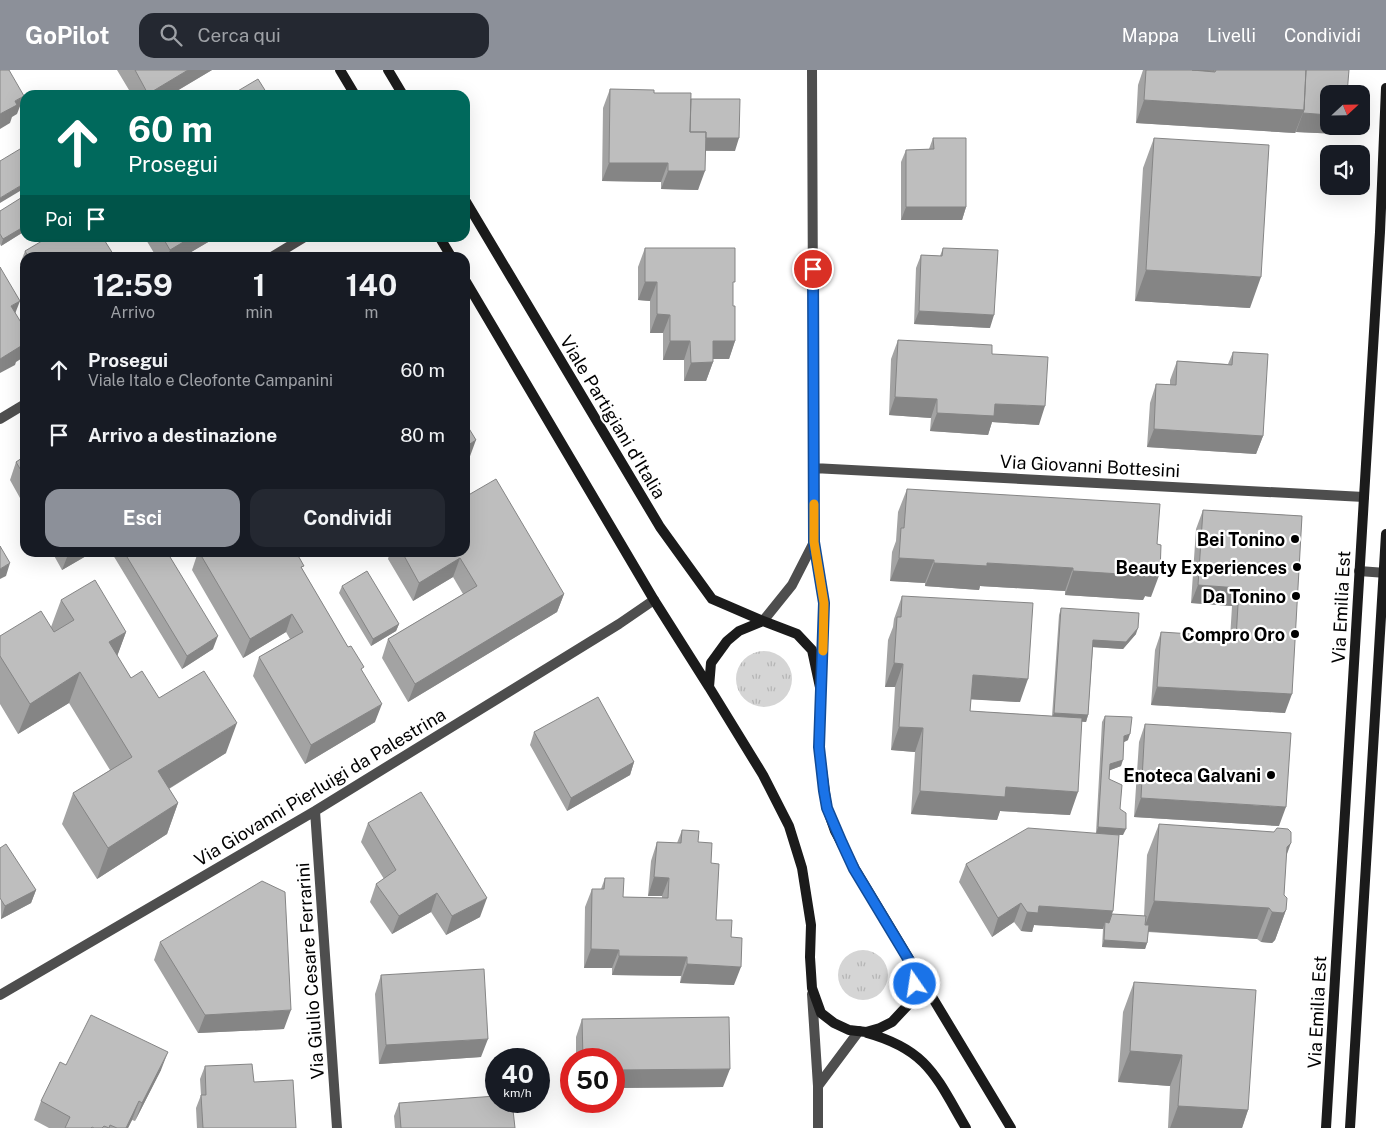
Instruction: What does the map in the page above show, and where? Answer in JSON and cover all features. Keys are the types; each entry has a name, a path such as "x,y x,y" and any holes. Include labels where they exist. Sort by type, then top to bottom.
{"main road":[{"path":"340,70 352,90"},
{"path":"388,70 400,90"},
{"name":"Via Emilia Est","path":"1326,1128 1385,151 1386,88"},
{"name":"Viale Partigiani d'Italia","path":"470,208 660,527 712,600 797,634 812,650 821,692 819,747 827,808 835,831 854,869 1011,1128"},
{"path":"470,288 654,600 763,775 789,826 802,868 811,925 810,957 812,988 821,1013 834,1023 886,1038 907,1048 921,1058 936,1077 966,1128"},
{"path":"1350,1128 1386,534"},
{"path":"709,687 711,663 726,641 739,631 762,621"},
{"path":"862,1032 880,1028 892,1022 907,1006 914,995 916,972"}],"street":[{"path":"812,70 814,542 824,603 821,692"},
{"path":"280,252 296,242"},
{"path":"0,419 20,407"},
{"name":"Via Giovanni Bottesini","path":"813,468 1364,496"},
{"path":"762,621 792,585 814,542"},
{"path":"1360,571 1385,573"},
{"name":"Via Giovanni Pierluigi da Palestrina","path":"0,995 315,811 611,629 654,600"},
{"name":"Via Giulio Cesare Ferrarini","path":"315,811 337,1128"},
{"path":"812,988 818,1086 818,1128"},
{"path":"818,1086 862,1032"}],"green space":[{"path":"764,651 775,653 784,659 790,668 792,679 790,690 784,699 775,705 764,707 753,705 744,699 738,690 736,679 738,668 744,659 753,653"},
{"path":"863,950 881,957 888,975 881,993 863,1000 845,993 838,975 845,957"}],"building":[{"path":"0,70 9,70 21,90 20,98 15,101 17,105 0,114"},
{"path":"135,70 188,70 155,90 146,90"},
{"path":"1146,70 1215,72 1216,70 1306,70 1304,110 1144,100"},
{"path":"1306,70 1349,70 1348,85 1320,85 1320,114 1303,113"},
{"path":"258,79 265,90 239,90"},
{"path":"610,89 654,90 654,93 691,93 690,132 706,132 705,171 668,171 668,163 609,163"},
{"path":"691,99 740,99 739,138 706,138 706,132 690,132"},
{"path":"933,138 966,138 966,207 906,207 906,150 934,149"},
{"path":"1154,138 1269,145 1261,277 1146,270"},
{"path":"20,149 20,186 0,198 0,161"},
{"path":"20,198 20,229 3,239 0,234 0,211"},
{"path":"40,242 106,242 112,252 26,252"},
{"path":"165,242 183,242 170,250"},
{"path":"645,248 735,248 733,306 735,306 735,341 713,341 713,362 691,363 690,341 670,341 670,315 657,314 657,282 645,282"},
{"path":"943,248 998,250 994,315 919,311 921,255 942,256"},
{"path":"0,267 20,301 11,306 20,321 20,347 0,359"},
{"path":"898,340 992,345 992,354 1048,357 1045,406 995,404 994,416 937,413 937,399 895,397"},
{"path":"1233,352 1268,354 1263,436 1154,429 1156,384 1176,385 1177,361 1232,365"},
{"path":"470,430 476,440 470,444"},
{"path":"20,459 20,469 16,462"},
{"path":"496,479 564,594 415,684 388,639 477,586 460,558 419,583 405,557 470,557 470,494"},
{"path":"907,489 1160,504 1157,544 1161,545 1160,573 1152,572 1152,576 1073,571 1073,568 987,563 987,566 934,563 934,560 899,558 901,528 904,528"},
{"path":"1203,510 1302,516 1292,694 1157,687 1161,632 1223,636 1223,639 1236,639 1239,588 1198,585"},
{"path":"0,546 10,563 0,569"},
{"path":"127,557 170,557 218,636 187,656"},
{"path":"202,557 299,557 304,566 301,567 348,647 351,646 364,667 361,669 382,704 311,745 259,657 303,632 292,614 250,639"},
{"path":"367,571 399,624 373,639 342,586"},
{"path":"95,580 126,632 109,642 131,678 142,671 159,698 204,671 237,723 158,771 178,803 108,848 73,793 132,757 80,672 30,704 0,656 0,636 41,611 54,632 74,620 61,600"},
{"path":"902,596 1033,603 1028,679 973,675 970,711 1082,718 1078,792 1006,787 1005,797 920,791 923,728 899,727 903,664 894,663 897,617 901,617"},
{"path":"1061,608 1139,613 1138,628 1126,642 1093,640 1088,715 1054,713"},
{"path":"598,697 634,762 571,798 534,732"},
{"path":"1105,716 1132,717 1130,734 1124,736 1123,760 1110,764 1109,779 1122,785 1120,809 1126,813 1126,829 1098,827"},
{"path":"1145,724 1291,733 1286,807 1141,798"},
{"path":"421,792 487,898 452,916 437,893 399,916 376,884 396,870 368,823"},
{"path":"1159,824 1274,832 1277,828 1288,829 1291,832 1291,843 1287,847 1284,895 1287,898 1286,910 1283,913 1272,912 1269,908 1154,901"},
{"path":"1028,828 1119,835 1113,911 1039,906 1038,913 1027,912 1021,903 998,918 966,864"},
{"path":"682,830 699,831 698,842 712,843 711,863 719,864 716,920 732,920 731,937 742,938 741,967 687,964 687,957 619,956 619,950 591,949 592,889 604,889 605,878 624,878 623,897 668,898 669,878 654,877 657,842 681,843"},
{"path":"6,844 36,890 5,906 0,898 0,848"},
{"path":"262,881 285,892 291,1010 205,1015 160,942"},
{"path":"1112,914 1146,916 1145,925 1149,925 1147,943 1104,940 1105,922 1109,923"},
{"path":"484,969 488,1039 386,1045 381,975"},
{"path":"1134,982 1256,990 1248,1110 1178,1106 1182,1055 1130,1051"},
{"path":"91,1015 168,1052 142,1103 139,1101 126,1128 117,1128 110,1125 109,1128 104,1126 102,1128 65,1128 70,1117 41,1101 60,1062 66,1065"},
{"path":"729,1017 730,1069 625,1070 625,1048 583,1048 582,1019"},
{"path":"252,1064 254,1082 293,1080 296,1128 203,1128 201,1095 206,1095 205,1066"},
{"path":"485,1097 485,1113 513,1113 515,1128 401,1128 399,1103"}],"slow traffic":[{"path":"814,504 814,542 824,603 823,651"}],"place":[{"name":"Bei Tonino","path":"1295,539"},
{"name":"Beauty Experiences","path":"1297,567"},
{"name":"Da Tonino","path":"1296,596"},
{"name":"Compro Oro","path":"1295,634"},
{"name":"Enoteca Galvani","path":"1271,775"}],"route":[{"path":"813,269 814,542 824,603 819,747 822,774 827,808 835,831 854,869 916,972 915,984"}]}
